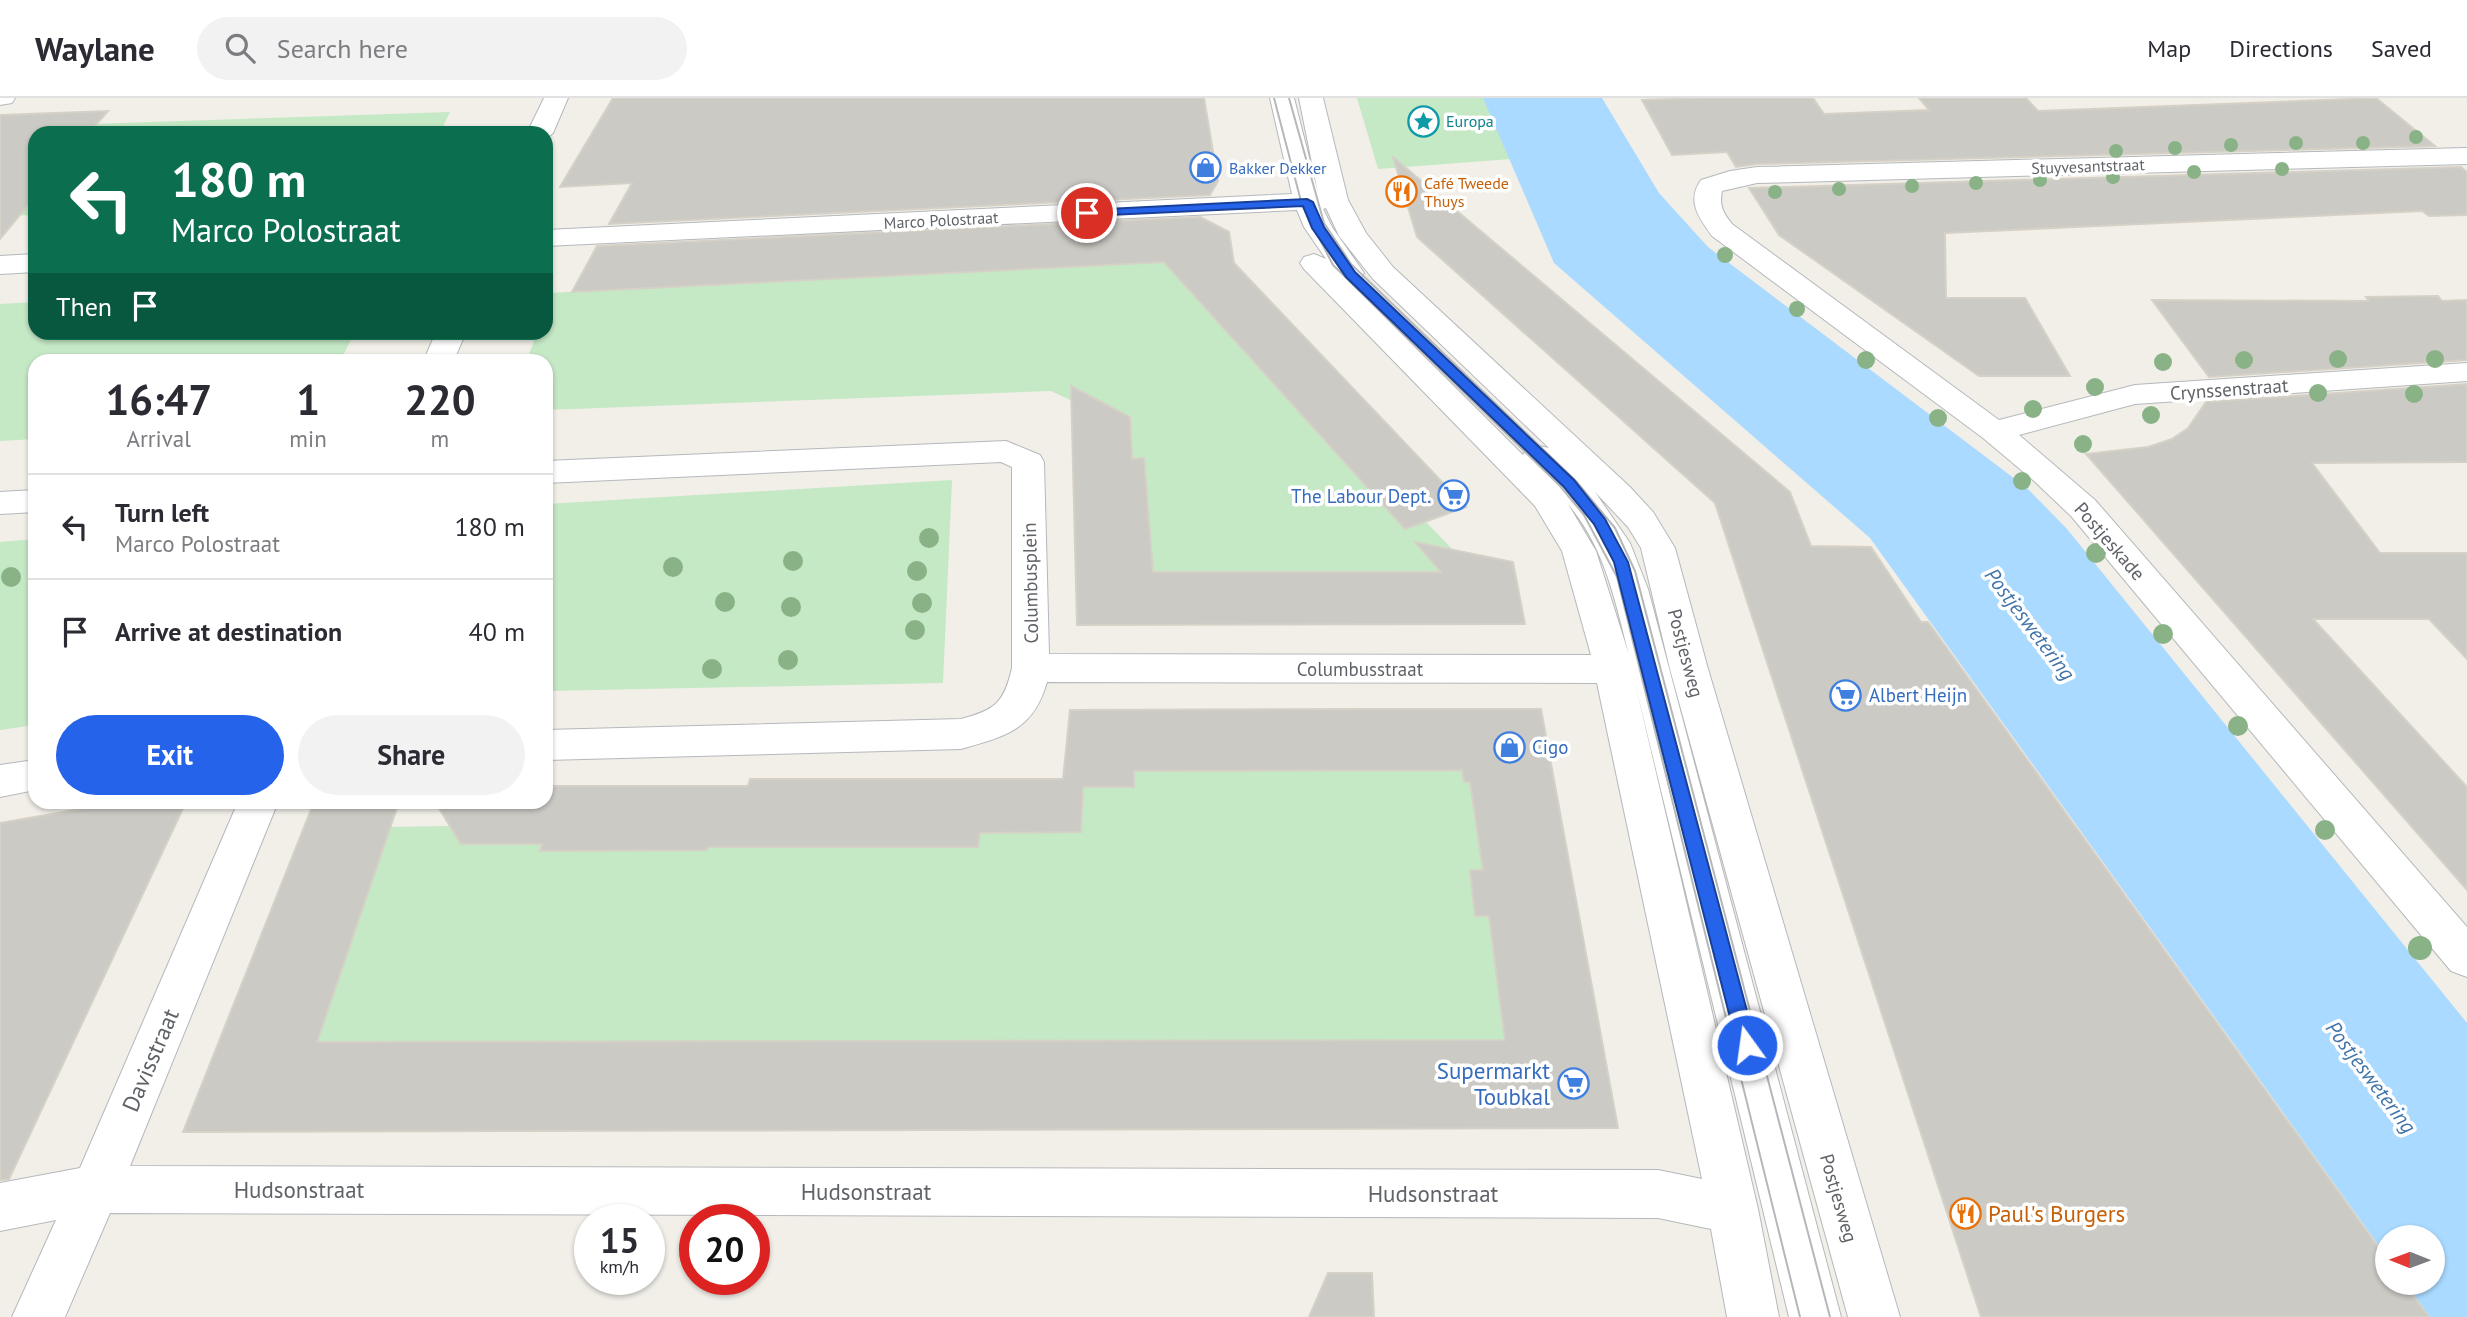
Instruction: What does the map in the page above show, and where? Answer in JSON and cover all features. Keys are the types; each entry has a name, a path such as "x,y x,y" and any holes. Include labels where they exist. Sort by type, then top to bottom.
{"street":[{"path":"543,126 556,98"},
{"name":"Postjesweg","path":"1255,98 1308,202 1318,228 1351,275 1569,483 1600,522 1621,562 1651,669 1815,1317"},
{"name":"Postjesweg","path":"1282,98 1308,202 1353,236 1382,273 1618,495 1641,520 1658,548 1689,669 1874,1317"},
{"name":"Postjesweg","path":"1311,98 1309,258 1548,499 1579,551 1613,668 1733,1209 1753,1317"},
{"name":"Stuyvesantstraat","path":"1710,186 1730,179 1757,175 2467,156"},
{"name":"Postjeskade","path":"1710,186 1705,198 1709,214 1722,230 1994,430 2083,508 2467,958"},
{"name":"Marco Polostraat","path":"553,238 1308,202"},
{"path":"0,265 28,263"},
{"name":"Crynssenstraat","path":"1994,430 2135,395 2467,372"},
{"name":"Columbusplein","path":"553,472 1006,451 1028,462 1031,668 1025,698 1001,723 961,734 553,745"},
{"path":"0,503 28,501"},
{"name":"Columbusstraat","path":"1031,668 1566,671 1613,668 1689,669"},
{"path":"0,781 28,776"},
{"name":"Davisstraat","path":"38,1317 96,1189 255,809"},
{"name":"Hudsonstraat","path":"0,1207 96,1189 1658,1194 1733,1209"}],"green space":[{"path":"1357,98 1483,98 1511,159 1378,169"},
{"path":"450,112 443,126 30,126"},
{"path":"28,126 28,215 0,216 0,127"},
{"path":"1166,252 1456,553 1462,582 1121,586 1104,416 1051,391 553,410 553,354 529,354 534,340 553,340 553,293"},
{"path":"28,302 28,340 351,340 344,354 28,354 28,439 0,441 0,304"},
{"path":"952,480 943,683 553,691 553,504"},
{"path":"28,540 28,726 0,730 0,542"},
{"path":"1488,734 1557,1088 238,1074 326,828 1045,816 1120,741"}],"water":[{"name":"Postjeswetering","path":"1483,98 1602,98 1659,193 1708,247 2027,488 2067,529 2467,1023 2467,1317 2430,1317 2414,1295 2445,1295 2445,1225 2375,1225 2375,1240 1870,538 1554,263"}],"building":[{"path":"613,98 1204,98 1218,181 1210,195 609,224 632,183 560,187"},
{"path":"1813,98 1824,114 1929,110 1919,98 2026,98 2038,111 2376,98 2435,146 1757,164 1736,167 1727,152 1672,155 1642,100"},
{"path":"108,111 95,126 28,126 28,205 0,239 0,115"},
{"path":"1393,157 1790,492 1811,546 1871,547 1921,622 1928,622 2375,1242 2375,1295 2413,1295 2429,1317 1981,1317 1715,503 1417,237"},
{"path":"2461,167 2467,172 2467,215 2429,216 2422,211 1945,233 1946,298 2025,298 2070,376 1979,376 1779,235 1749,188"},
{"path":"1200,217 1229,232 1234,263 1466,507 1405,529 1164,262 572,292 597,246"},
{"path":"2438,296 2442,301 2467,300 2467,360 2209,377 2152,300 2369,301 2366,297"},
{"path":"2467,384 2467,462 2312,463 2380,553 2467,553 2467,659 2429,619 2313,619 2467,787 2467,890 2086,454 2148,447 2172,439 2188,428 2206,402"},
{"path":"1071,386 1130,417 1132,459 1144,458 1153,572 1441,572 1415,542 1513,562 1525,624 1077,625"},
{"path":"1541,709 1618,1128 183,1132 311,809 397,809 317,1042 1505,1040 1489,916 1475,916 1470,870 1483,870 1470,782 1464,782 1462,770 1134,771 1134,787 1083,787 1081,832 980,833 978,847 708,847 707,850 540,851 542,844 461,844 439,809 553,809 553,786 748,786 750,779 1063,779 1070,710"},
{"path":"80,809 183,809 9,1179 0,1180 0,823"},
{"path":"1328,1273 1372,1273 1374,1317 1309,1317"}],"tram line":[{"path":"1274,98 1302,205 1333,265 1560,486 1584,515 1617,577 1800,1317"},
{"path":"1289,98 1324,223 1351,264 1576,481 1615,528 1635,571 1830,1317"}],"place":[{"name":"Europa","path":"1423,121"},
{"name":"Bakker Dekker","path":"1206,168"},
{"name":"Café Tweede Thuys","path":"1401,192"},
{"name":"The Labour Dept.","path":"1454,496"},
{"name":"Albert Heijn","path":"1846,695"},
{"name":"Cigo","path":"1509,747"},
{"name":"Supermarkt Toubkal","path":"1573,1083"},
{"name":"Paul's Burgers","path":"1965,1213"}],"route":[{"path":"1087,213 1307,202 1318,228 1351,275 1569,483 1600,522 1621,562 1747,1045"}]}
